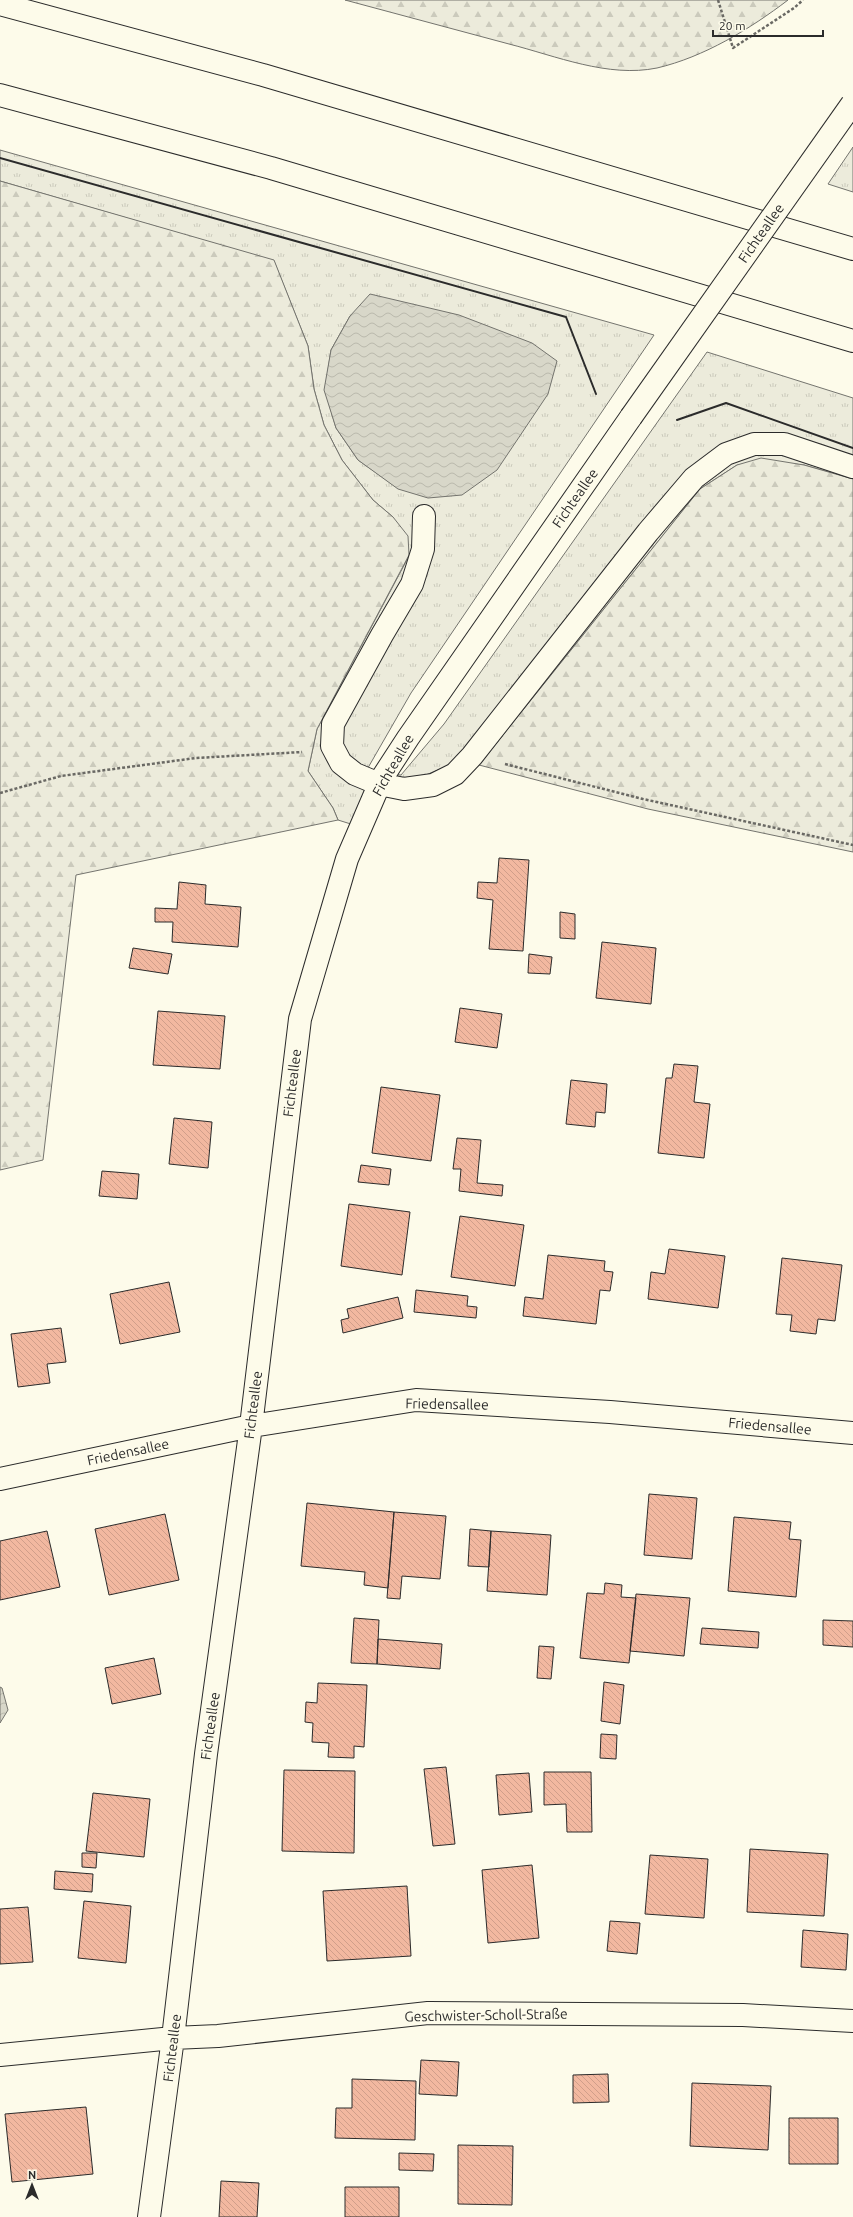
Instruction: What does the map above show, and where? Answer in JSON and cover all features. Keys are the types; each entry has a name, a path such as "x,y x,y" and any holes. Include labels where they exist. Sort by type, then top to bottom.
{"main road":[{"path":"0,4 270,77 853,249"},
{"path":"0,95 271,168 853,341"},
{"name":"Fichteallee","path":"149,2217 173,2038 206,1754 251,1426 300,1018 347,859 379,784 408,738 631,417 853,103"},
{"path":"424,516 423,549 412,584 333,724 332,746 341,763 355,774 379,784 404,789 432,785 454,774 472,756 648,532 701,473 726,454 754,444 784,444 853,467"},
{"name":"Friedensallee","path":"0,1479 251,1426 416,1400 610,1412 853,1433"},
{"name":"Geschwister-Scholl-Straße","path":"0,2055 173,2038 218,2036 428,2013 743,2014 853,2021"}],"path":[{"path":"718,0 733,48 794,8 803,0"},
{"path":"0,793 61,776 196,758 295,752 335,754"},
{"path":"472,756 643,799 853,845"}],"green space":[{"path":"345,0 788,0 726,41 692,57 657,68 620,70 601,68 564,60"},
{"path":"853,147 853,192 828,184"},
{"path":"0,150 654,335 411,693 365,773 401,775 444,724 707,352 853,398 853,479 804,465 737,465 700,489 479,765 456,759 445,767 385,792 370,830 338,820 333,808 308,771 317,729 409,556 393,517 373,500 342,460 324,425 314,389 308,346 274,261 0,181","holes":["350,316 395,486 358,460 336,428 325,390 331,350"]},
{"path":"0,181 274,260 308,346 314,389 324,425 342,460 373,500 393,517 408,536 409,555 317,729 308,771 333,808 338,820 76,875 43,1160 0,1170"},
{"path":"761,458 804,465 853,479 853,852 648,809 479,765 700,489 737,465"}],"water":[{"path":"370,294 459,315 532,343 557,361 548,394 497,470 462,495 428,498 398,489 358,460 336,428 324,390 331,350 350,316"},
{"path":"0,1687 2,1688 8,1710 0,1723"}],"building":[{"path":"499,858 529,860 523,951 489,949 493,900 477,898 478,882 497,883"},
{"path":"179,882 206,885 205,904 241,907 238,947 172,942 173,922 155,922 155,908 177,909"},
{"path":"560,912 575,914 575,939 560,938"},
{"path":"602,942 656,948 651,1004 596,998"},
{"path":"133,948 172,954 168,974 129,968"},
{"path":"529,954 552,957 550,974 528,973"},
{"path":"460,1008 502,1014 497,1048 455,1042"},
{"path":"158,1011 225,1016 220,1069 153,1065"},
{"path":"674,1064 698,1066 694,1102 710,1104 704,1158 658,1153 666,1078 672,1078"},
{"path":"571,1080 607,1084 605,1113 596,1112 595,1127 566,1124"},
{"path":"381,1087 440,1095 431,1161 372,1153"},
{"path":"174,1118 212,1122 208,1168 169,1164"},
{"path":"457,1138 481,1140 477,1183 503,1185 502,1196 459,1191 461,1169 453,1169"},
{"path":"361,1165 391,1169 389,1185 358,1182"},
{"path":"102,1171 139,1174 137,1199 99,1196"},
{"path":"349,1204 410,1212 402,1275 341,1266"},
{"path":"460,1216 524,1225 515,1286 451,1277"},
{"path":"669,1249 725,1256 718,1308 648,1299 651,1272 665,1274"},
{"path":"548,1255 605,1261 604,1271 613,1272 610,1291 600,1290 596,1324 523,1316 525,1297 543,1299"},
{"path":"782,1258 842,1265 835,1321 818,1319 816,1334 790,1331 792,1315 776,1314"},
{"path":"169,1282 180,1332 120,1344 110,1294"},
{"path":"416,1290 468,1296 467,1306 477,1307 476,1318 414,1312"},
{"path":"398,1297 403,1318 343,1333 341,1320 349,1318 347,1309"},
{"path":"61,1328 66,1362 47,1364 50,1383 18,1387 11,1334"},
{"path":"649,1494 697,1498 692,1559 644,1555"},
{"path":"307,1503 394,1512 388,1588 364,1585 365,1572 301,1566"},
{"path":"394,1512 446,1516 440,1579 402,1576 400,1599 387,1598"},
{"path":"165,1514 179,1580 109,1595 95,1529"},
{"path":"734,1517 791,1522 789,1539 801,1540 796,1597 728,1591"},
{"path":"470,1529 491,1531 489,1567 468,1566"},
{"path":"47,1531 60,1587 0,1600 0,1541"},
{"path":"491,1531 551,1535 547,1595 487,1591"},
{"path":"605,1583 622,1585 621,1597 636,1598 629,1663 580,1658 587,1593 604,1594"},
{"path":"636,1594 690,1598 684,1656 630,1651"},
{"path":"354,1618 379,1620 377,1664 351,1663"},
{"path":"823,1620 853,1621 853,1647 823,1645"},
{"path":"702,1628 759,1632 758,1648 700,1644"},
{"path":"378,1639 442,1644 440,1669 377,1664"},
{"path":"539,1646 554,1647 551,1679 537,1678"},
{"path":"154,1658 161,1694 112,1704 105,1668"},
{"path":"604,1682 624,1685 620,1724 601,1721"},
{"path":"318,1683 367,1685 364,1747 354,1746 354,1758 328,1757 329,1743 312,1742 313,1723 305,1722 306,1702 317,1703"},
{"path":"601,1734 617,1735 616,1759 600,1758"},
{"path":"446,1767 455,1844 433,1846 424,1769"},
{"path":"284,1770 355,1771 354,1853 282,1851"},
{"path":"544,1772 591,1772 592,1832 567,1832 566,1804 544,1805"},
{"path":"529,1773 532,1812 499,1815 496,1775"},
{"path":"93,1793 150,1799 144,1857 86,1851"},
{"path":"750,1849 828,1854 824,1916 747,1912"},
{"path":"82,1853 97,1853 96,1868 82,1867"},
{"path":"650,1855 708,1859 704,1918 645,1914"},
{"path":"532,1865 539,1938 488,1943 482,1870"},
{"path":"55,1871 93,1874 92,1892 54,1889"},
{"path":"407,1886 411,1956 327,1961 323,1891"},
{"path":"84,1901 131,1906 126,1963 78,1958"},
{"path":"28,1907 33,1962 0,1964 0,1909"},
{"path":"610,1921 640,1923 637,1954 607,1951"},
{"path":"803,1930 848,1934 846,1970 801,1967"},
{"path":"421,2060 459,2062 457,2096 419,2094"},
{"path":"608,2074 609,2102 573,2103 573,2075"},
{"path":"352,2079 416,2081 415,2140 335,2138 336,2108 352,2108"},
{"path":"692,2083 771,2086 768,2150 690,2146"},
{"path":"86,2107 93,2174 12,2182 5,2114"},
{"path":"789,2118 838,2118 838,2164 789,2164"},
{"path":"458,2145 513,2146 512,2205 458,2204"},
{"path":"399,2153 434,2154 433,2171 399,2170"},
{"path":"221,2181 259,2183 257,2217 219,2217"},
{"path":"345,2187 399,2187 399,2217 345,2217"}],"wall":[{"path":"0,158 566,317 596,394"},
{"path":"677,420 726,403 853,448"}]}
